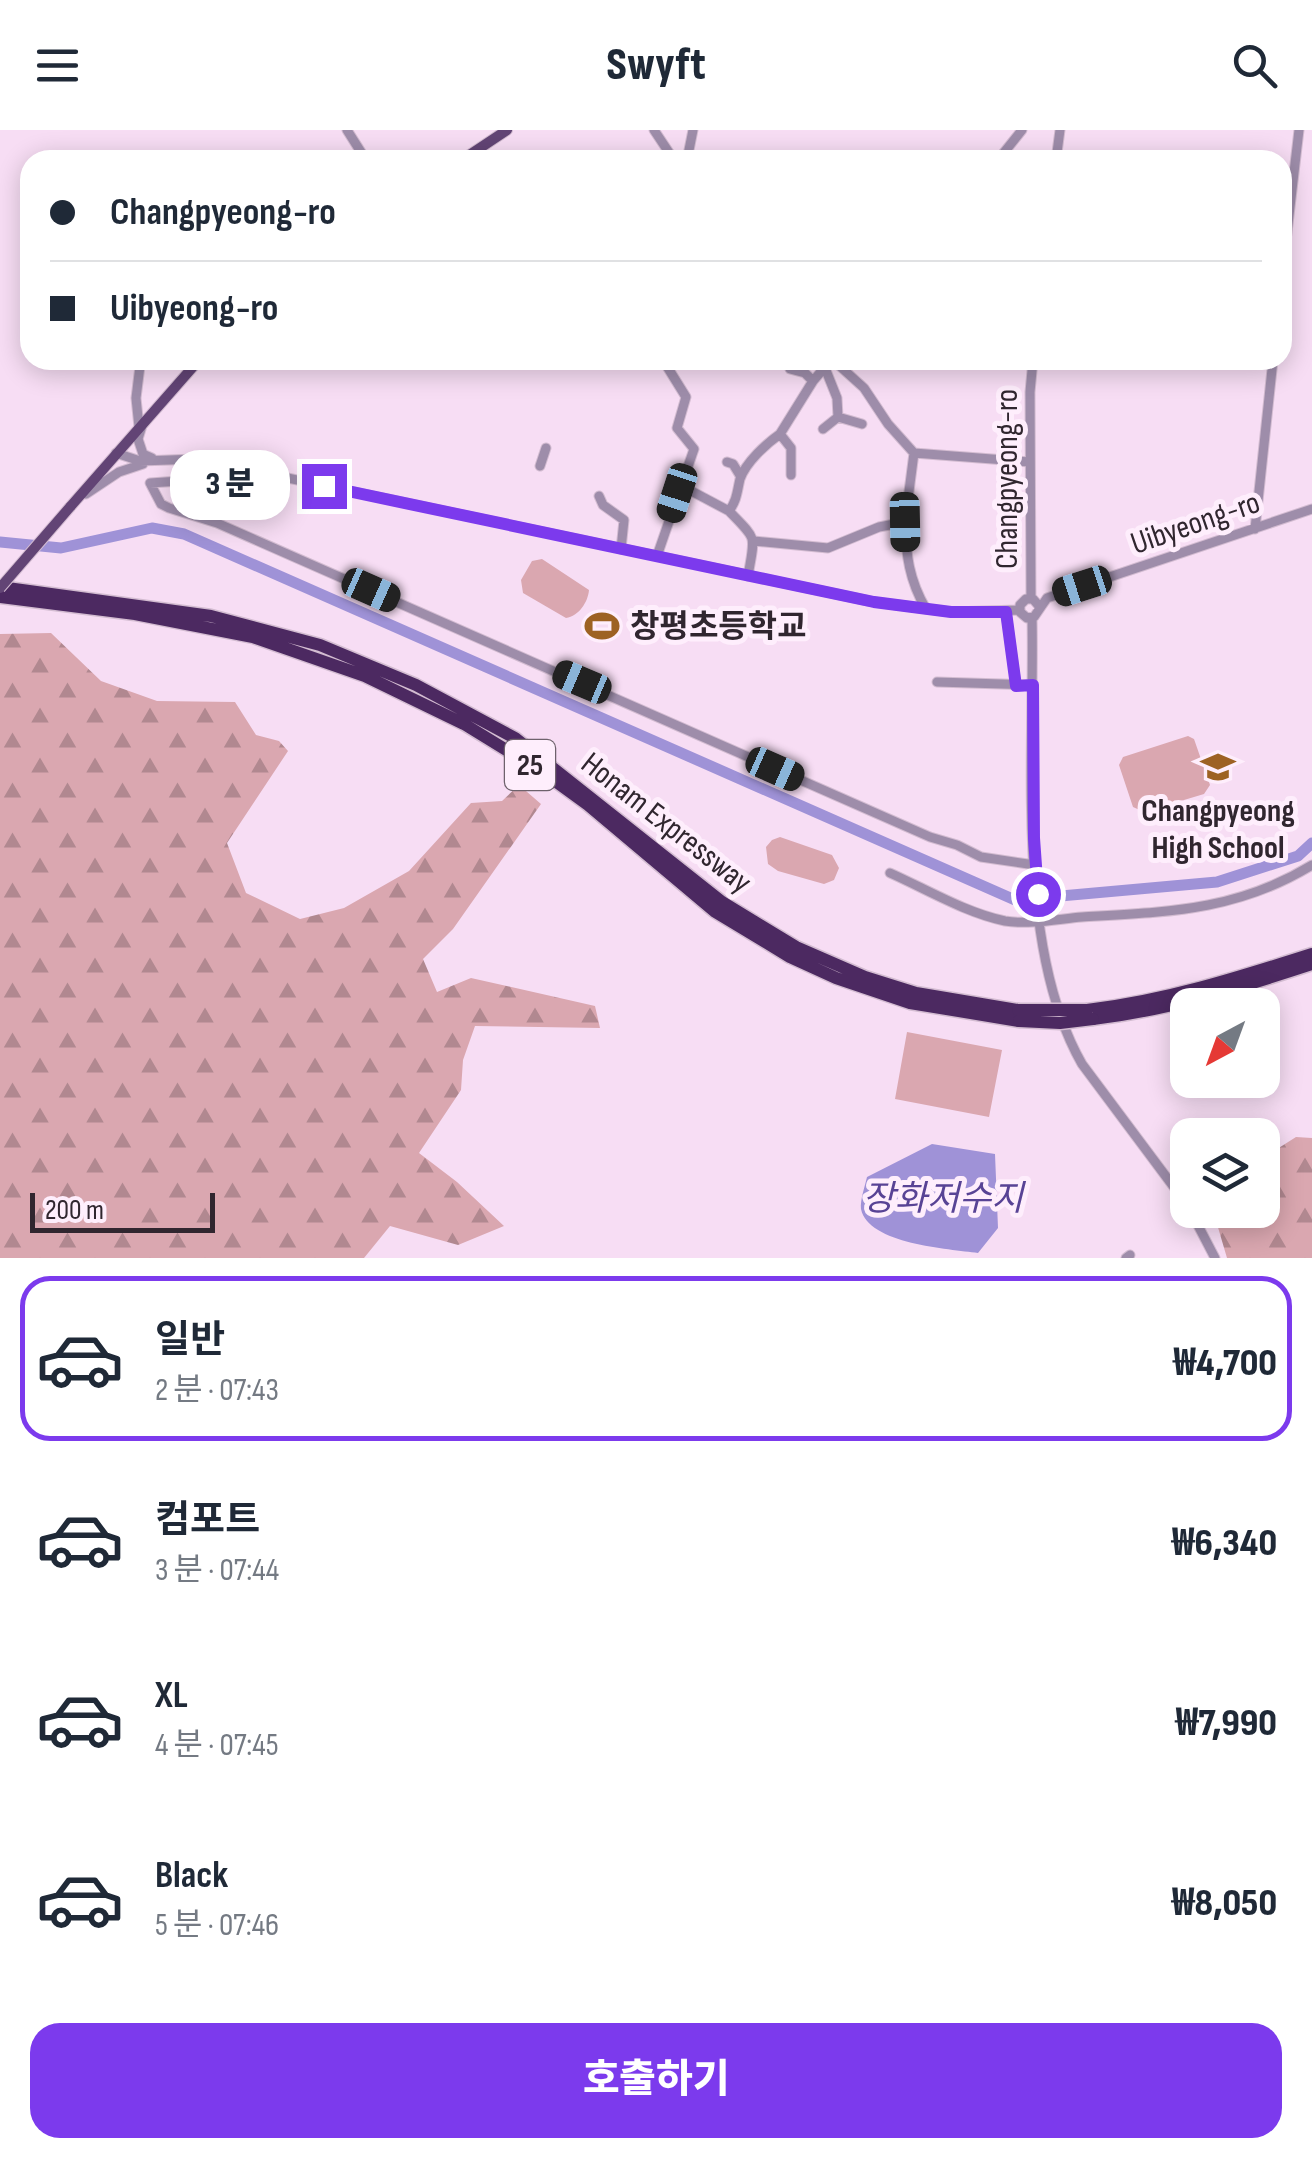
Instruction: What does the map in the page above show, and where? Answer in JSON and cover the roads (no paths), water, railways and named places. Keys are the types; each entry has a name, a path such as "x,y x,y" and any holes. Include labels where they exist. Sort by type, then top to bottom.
{"highway":[{"name":"Honam Expressway","path":"0,587 210,616 320,645 416,685 515,738 722,902 779,938 835,966 916,993 1018,1015"},
{"name":"Honam Expressway","path":"0,597 135,614 253,637 365,676 464,724 544,773 714,911 836,978 910,1003 1018,1015 1148,1012 1235,990 1312,964"},
{"name":"Honam Expressway","path":"1090,1015 1204,988 1312,954"}],"main road":[{"path":"477,150 508,130"},
{"path":"0,587 190,370"}],"street":[{"path":"1006,150 1022,130"},
{"path":"1292,190 1299,130"},
{"path":"140,370 136,398 143,422 138,434 140,450 162,460"},
{"path":"657,556 694,449 677,428 686,397 669,370"},
{"path":"794,370 806,373 813,381"},
{"path":"730,512 738,498 741,477 780,434 823,370"},
{"path":"832,370 838,417"},
{"path":"840,370 864,388 914,453 1030,462"},
{"name":"Changpyeong-ro","path":"1033,370 1030,462 1035,602"},
{"path":"1256,529 1272,370"},
{"path":"838,417 862,424"},
{"path":"823,429 838,417"},
{"path":"780,434 791,448 791,475"},
{"path":"540,466 546,448"},
{"path":"116,453 133,460 198,460 748,576 926,609 1020,610"},
{"path":"914,453 905,522 906,559 915,591 926,609"},
{"path":"73,504 119,472 162,460"},
{"path":"727,462 733,464 741,477"},
{"path":"262,498 269,476"},
{"path":"269,476 150,483 161,504 168,508 234,530 930,838 957,844 981,857 1036,867"},
{"path":"680,485 730,512 752,531 748,576"},
{"path":"598,496 607,509 624,520 621,548"},
{"name":"Uibyeong-ro","path":"1035,602 1312,509"},
{"path":"754,540 828,548 878,527 905,522"},
{"path":"1032,618 1024,617 1020,610 1023,600 1035,602 1038,612 1032,618 1036,867 1040,920 1053,990 1069,1041 1082,1064 1170,1184"},
{"path":"1006,612 1016,686"},
{"path":"937,682 1033,685"},
{"path":"890,874 992,917 1014,922 1206,907 1278,886 1312,865"},
{"path":"1199,1228 1215,1258"}],"water":[{"name":"장화저수지","path":"932,1144 995,1154 998,1228 978,1253 893,1237 867,1221 861,1209 867,1177"}],"waterway":[{"path":"0,542 61,548 152,528 184,534 1015,900 1217,882 1298,856 1312,843"}],"place":[{"name":"창평초등학교","path":"602,626"},
{"name":"Changpyeong High School","path":"1218,767"}]}
